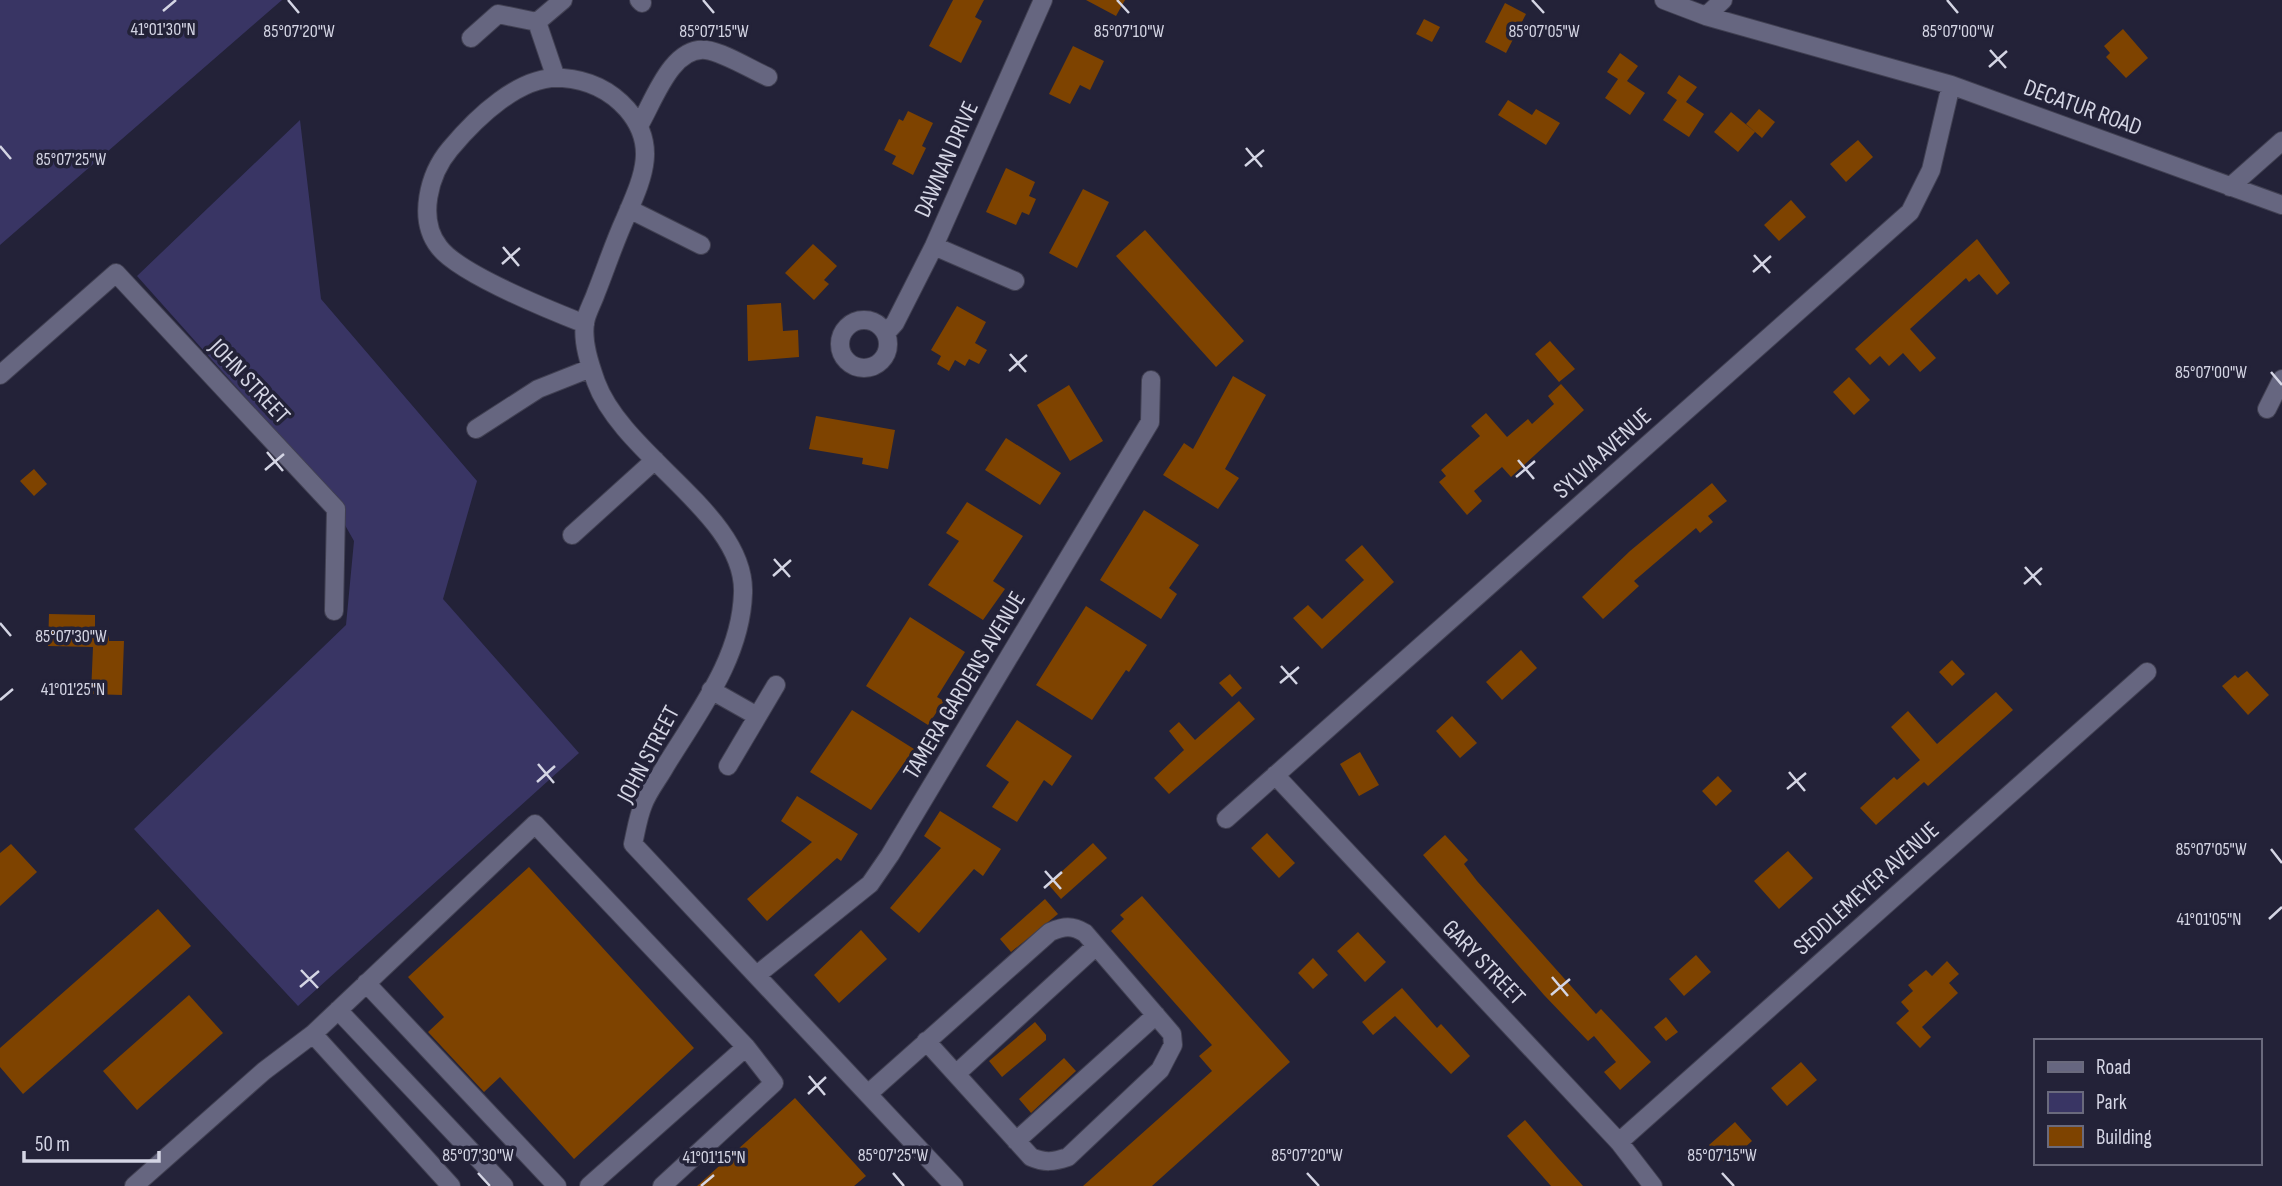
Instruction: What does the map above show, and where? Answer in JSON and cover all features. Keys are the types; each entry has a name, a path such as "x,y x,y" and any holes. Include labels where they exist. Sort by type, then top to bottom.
{"street":[{"path":"537,22 563,0"},
{"name":"DAWNAN DRIVE","path":"886,333 895,323 934,246 1044,0"},
{"name":"DECATUR ROAD","path":"1664,0 1706,16 1951,85 2282,205"},
{"path":"1706,16 1723,0"},
{"path":"471,38 498,14 537,22"},
{"path":"537,22 556,78"},
{"path":"640,124 676,63 688,53 707,50 768,77"},
{"path":"556,78 594,84 616,96 640,124 645,150 642,180 584,324 548,310 455,261 439,247 431,230 428,212 428,189 447,153 484,111 522,87 556,78"},
{"name":"SYLVIA AVENUE","path":"1226,819 1910,212 1931,170 1951,85"},
{"path":"2230,187 2282,141"},
{"path":"629,209 701,245"},
{"path":"934,246 1015,281"},
{"name":"JOHN STREET","path":"0,375 116,273 336,509 334,611"},
{"name":"JOHN STREET","path":"584,324 591,368 601,396 655,460 725,535 744,571 741,628 727,663 643,804 633,844 758,974 954,1186"},
{"path":"476,429 538,389 591,368"},
{"path":"2267,409 2282,379"},
{"name":"TAMERA GARDENS AVENUE","path":"758,974 870,884 890,855 1150,422 1151,380"},
{"path":"572,536 655,460"},
{"name":"SEDDLEMEYER AVENUE","path":"1619,1142 2147,672"},
{"path":"728,766 776,685"},
{"path":"711,690 757,716"},
{"name":"GARY STREET","path":"1275,775 1619,1142 1653,1186"},
{"path":"134,1186 264,1071 313,1034 535,824 746,1047 775,1083 662,1186"},
{"path":"869,1093 926,1041 1050,932 1063,926 1076,927 1096,946 1172,1034 1173,1045 1168,1059 1068,1157 1043,1162 1031,1157 926,1041"},
{"path":"956,1074 1096,946"},
{"path":"366,983 556,1186"},
{"path":"338,1010 503,1186"},
{"path":"1016,1141 1156,1015"},
{"path":"313,1034 451,1186"},
{"path":"589,1186 746,1047"}],"green space":[{"path":"0,0 282,0 0,245"},
{"path":"300,120 321,299 477,481 443,599 579,753 298,1006 134,829 346,625 354,541 320,481 137,276"}],"building":[{"path":"953,0 984,0 975,17 982,21 961,63 929,46"},
{"path":"1086,0 1125,0 1116,16"},
{"path":"1505,3 1526,14 1506,53 1485,42"},
{"path":"1424,19 1440,27 1432,42 1416,34"},
{"path":"2123,29 2148,58 2126,78 2106,57 2110,53 2104,46"},
{"path":"1073,46 1104,61 1090,90 1080,85 1070,104 1049,94"},
{"path":"1620,53 1638,66 1627,81 1645,93 1630,115 1605,98 1618,79 1607,72"},
{"path":"1679,75 1697,87 1686,102 1704,114 1689,137 1663,120 1677,100 1667,93"},
{"path":"1508,100 1532,115 1536,109 1560,123 1546,145 1498,115"},
{"path":"1759,109 1775,122 1762,138 1746,124"},
{"path":"908,111 933,123 922,146 926,148 913,175 892,164 896,156 884,150 899,119 903,121"},
{"path":"1731,112 1755,132 1738,152 1714,132"},
{"path":"1858,140 1873,157 1846,182 1830,164"},
{"path":"1006,168 1035,182 1029,196 1036,199 1029,215 1022,212 1016,225 986,212"},
{"path":"1083,189 1109,202 1077,268 1049,253"},
{"path":"1791,200 1806,217 1779,241 1764,225"},
{"path":"1145,230 1244,341 1216,367 1116,256"},
{"path":"1977,239 2010,283 1997,295 1979,274 1969,282 1966,278 1910,329 1936,358 1920,372 1903,353 1889,366 1880,356 1870,365 1855,349"},
{"path":"813,244 837,266 824,280 829,284 814,300 785,273"},
{"path":"781,303 783,331 798,330 799,357 748,361 747,305"},
{"path":"957,306 986,322 975,343 987,350 979,364 969,359 965,366 955,360 949,371 937,364 941,356 931,350"},
{"path":"1550,341 1575,369 1559,382 1535,354"},
{"path":"1233,376 1266,395 1225,469 1239,478 1218,509 1163,475 1184,443 1193,449"},
{"path":"1849,377 1870,400 1854,415 1833,392"},
{"path":"1561,384 1584,410 1511,477 1502,467 1474,491 1482,501 1467,515 1439,482 1446,476 1441,470 1480,436 1471,426 1486,413 1507,437 1528,419 1532,424 1554,404 1548,396"},
{"path":"1069,385 1103,441 1070,461 1037,405"},
{"path":"816,416 895,430 888,469 862,464 863,458 809,449"},
{"path":"1006,438 1061,473 1040,505 985,470"},
{"path":"34,469 47,484 34,496 20,481"},
{"path":"1712,483 1727,501 1708,516 1713,522 1700,533 1696,528 1634,581 1639,586 1603,619 1582,597 1630,551"},
{"path":"967,502 1023,536 993,581 1005,589 983,620 928,585 959,541 946,533"},
{"path":"1144,510 1199,545 1169,588 1177,594 1161,619 1100,580"},
{"path":"1362,545 1394,582 1322,649 1293,618 1308,605 1322,619 1364,580 1345,560"},
{"path":"1086,606 1147,645 1129,672 1126,670 1092,720 1036,685"},
{"path":"49,614 95,615 95,628 109,628 109,641 124,641 122,695 91,694 93,647 48,646"},
{"path":"910,617 965,652 937,697 944,701 928,725 866,686"},
{"path":"1521,650 1537,668 1502,700 1486,682"},
{"path":"1952,660 1965,674 1952,686 1939,672"},
{"path":"2247,671 2269,695 2248,715 2222,686 2235,675 2238,678"},
{"path":"1230,674 1242,688 1232,697 1219,683"},
{"path":"1996,692 2013,710 1928,786 1924,782 1876,825 1860,808 1894,777 1897,780 1920,760 1891,727 1908,711 1937,744"},
{"path":"1239,701 1255,719 1169,794 1154,778 1184,750 1169,731 1179,722 1195,740"},
{"path":"852,710 914,749 871,810 810,772"},
{"path":"1452,716 1477,743 1460,758 1436,731"},
{"path":"1017,720 1072,756 1052,786 1044,780 1017,822 992,807 1009,782 986,766"},
{"path":"1360,752 1379,785 1359,796 1340,764"},
{"path":"1718,776 1732,791 1716,806 1702,791"},
{"path":"797,796 858,834 841,861 837,858 767,921 747,899 812,842 781,821"},
{"path":"940,811 1001,849 983,876 974,869 919,933 890,908 941,848 924,836"},
{"path":"1267,833 1295,863 1279,878 1251,848"},
{"path":"1445,835 1468,860 1464,864 1477,881 1596,1014 1601,1009 1651,1062 1620,1090 1604,1072 1616,1062 1594,1036 1588,1041 1544,995 1423,855"},
{"path":"1093,843 1107,858 1061,899 1048,884"},
{"path":"11,844 37,872 0,906 0,853"},
{"path":"1788,851 1813,878 1779,909 1754,881"},
{"path":"529,867 694,1048 574,1159 500,1077 484,1092 428,1032 444,1017 408,977"},
{"path":"1142,896 1290,1062 1152,1186 1083,1186 1212,1071 1199,1056 1212,1045 1111,931 1124,919 1120,915"},
{"path":"1045,899 1058,914 1011,952 1000,939"},
{"path":"158,909 191,946 23,1094 0,1067 0,1048"},
{"path":"861,930 887,959 839,1003 814,975"},
{"path":"1358,932 1386,962 1365,982 1337,951"},
{"path":"1696,955 1711,972 1684,996 1669,979"},
{"path":"1313,958 1328,975 1313,989 1298,973"},
{"path":"1947,961 1959,974 1949,983 1958,993 1922,1027 1931,1037 1920,1048 1896,1023 1909,1011 1901,1002 1913,991 1908,985 1926,970 1932,976"},
{"path":"1402,988 1437,1028 1441,1024 1470,1056 1451,1074 1395,1016 1373,1035 1362,1022"},
{"path":"189,995 223,1033 137,1110 103,1071"},
{"path":"1666,1017 1678,1032 1666,1041 1654,1027"},
{"path":"1035,1022 1046,1035 1046,1040 1002,1077 989,1061"},
{"path":"1064,1058 1076,1071 1031,1113 1019,1099"},
{"path":"1801,1062 1817,1080 1787,1106 1771,1088"},
{"path":"795,1098 866,1176 854,1186 697,1186"},
{"path":"1525,1120 1583,1186 1551,1186 1507,1136"},
{"path":"1735,1122 1752,1141 1726,1164 1709,1145"}]}
